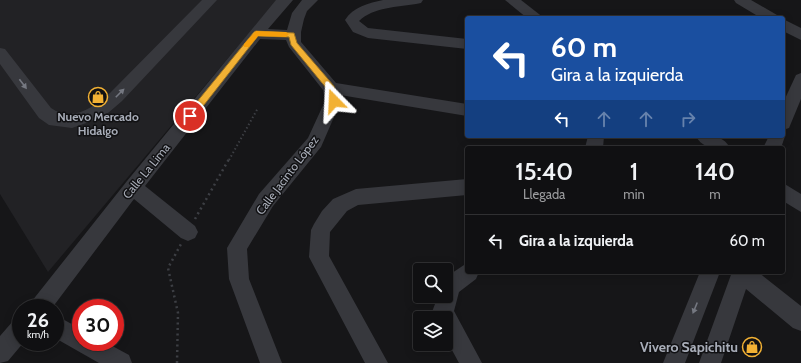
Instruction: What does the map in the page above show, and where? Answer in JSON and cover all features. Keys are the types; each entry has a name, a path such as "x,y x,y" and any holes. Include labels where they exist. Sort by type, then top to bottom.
{"street":[{"path":"0,53 45,114 55,120 72,121 95,113 116,97 210,0"},
{"name":"Calle La Lima","path":"46,299 133,187 281,3 286,0"},
{"path":"311,0 305,4 295,23 292,34 294,43 331,88 465,110"},
{"path":"416,0 384,5 364,11 354,17 352,20 353,24 356,28 368,33 465,44"},
{"path":"512,0 534,16"},
{"path":"741,0 769,16"},
{"path":"785,25 801,35"},
{"path":"256,34 292,34"},
{"path":"785,118 800,82"},
{"name":"Calle Jacinto López","path":"271,363 251,307 239,279 237,248 266,200 315,142 334,101 331,88"},
{"path":"707,138 718,146"},
{"path":"133,187 188,232"},
{"path":"377,363 319,257 321,230 340,205 356,197 465,187"},
{"path":"785,192 801,204"},
{"path":"466,274 451,286 443,312 471,363"},
{"path":"674,363 709,274"},
{"path":"710,363 741,274"},
{"path":"744,274 801,320"},
{"path":"0,353 12,339"},
{"path":"100,351 121,363"}],"shaded area":[{"name":"Nuevo Mercado Hidalgo","path":"0,0 277,0 48,272 0,194"}],"slow traffic":[{"path":"247,46 256,34 286,34"}],"place":[{"name":"Nuevo Mercado Hidalgo","path":"98,97"},
{"name":"Vivero Sapichitu","path":"752,347"}],"route":[{"path":"190,116 256,34 292,34 294,43 317,73 331,88 334,101"}]}
